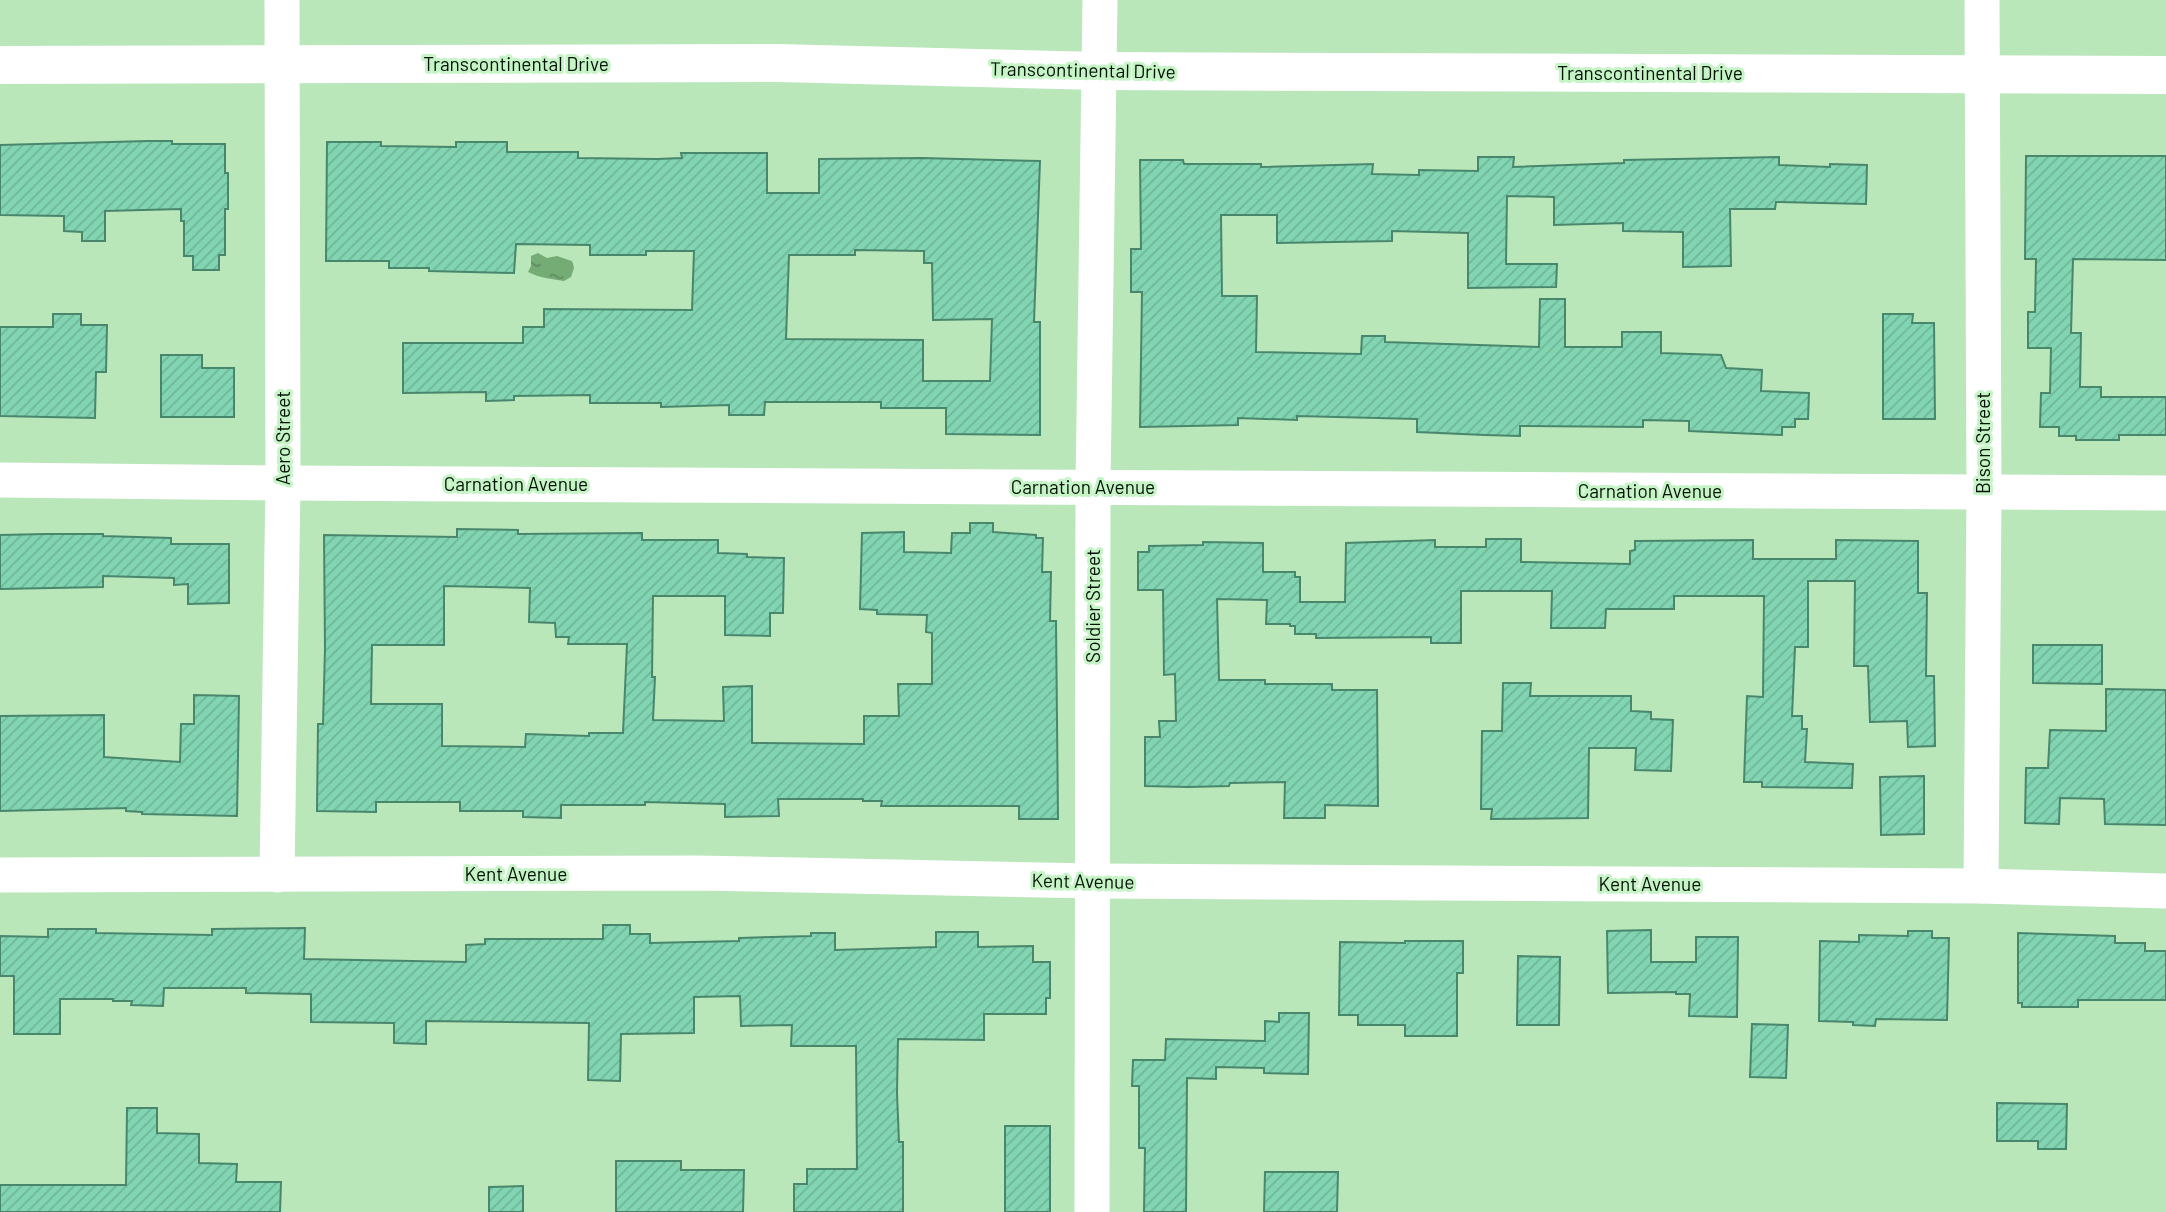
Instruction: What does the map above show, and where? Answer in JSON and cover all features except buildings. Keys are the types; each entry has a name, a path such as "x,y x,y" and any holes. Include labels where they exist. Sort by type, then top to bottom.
{"street":[{"name":"Aero Street","path":"277,875 283,483 282,0"},
{"name":"Soldier Street","path":"1092,1212 1093,487 1100,0"},
{"name":"Bison Street","path":"1981,886 1982,0"},
{"name":"Transcontinental Drive","path":"0,65 778,63 1100,71 2166,75"},
{"name":"Carnation Avenue","path":"0,480 2166,493"},
{"name":"Kent Avenue","path":"0,875 697,873 1093,881 1981,886 2166,891"}],"water":[{"path":"538,253 547,258 557,256 572,261 574,268 571,277 564,281 528,272 531,256"}]}
